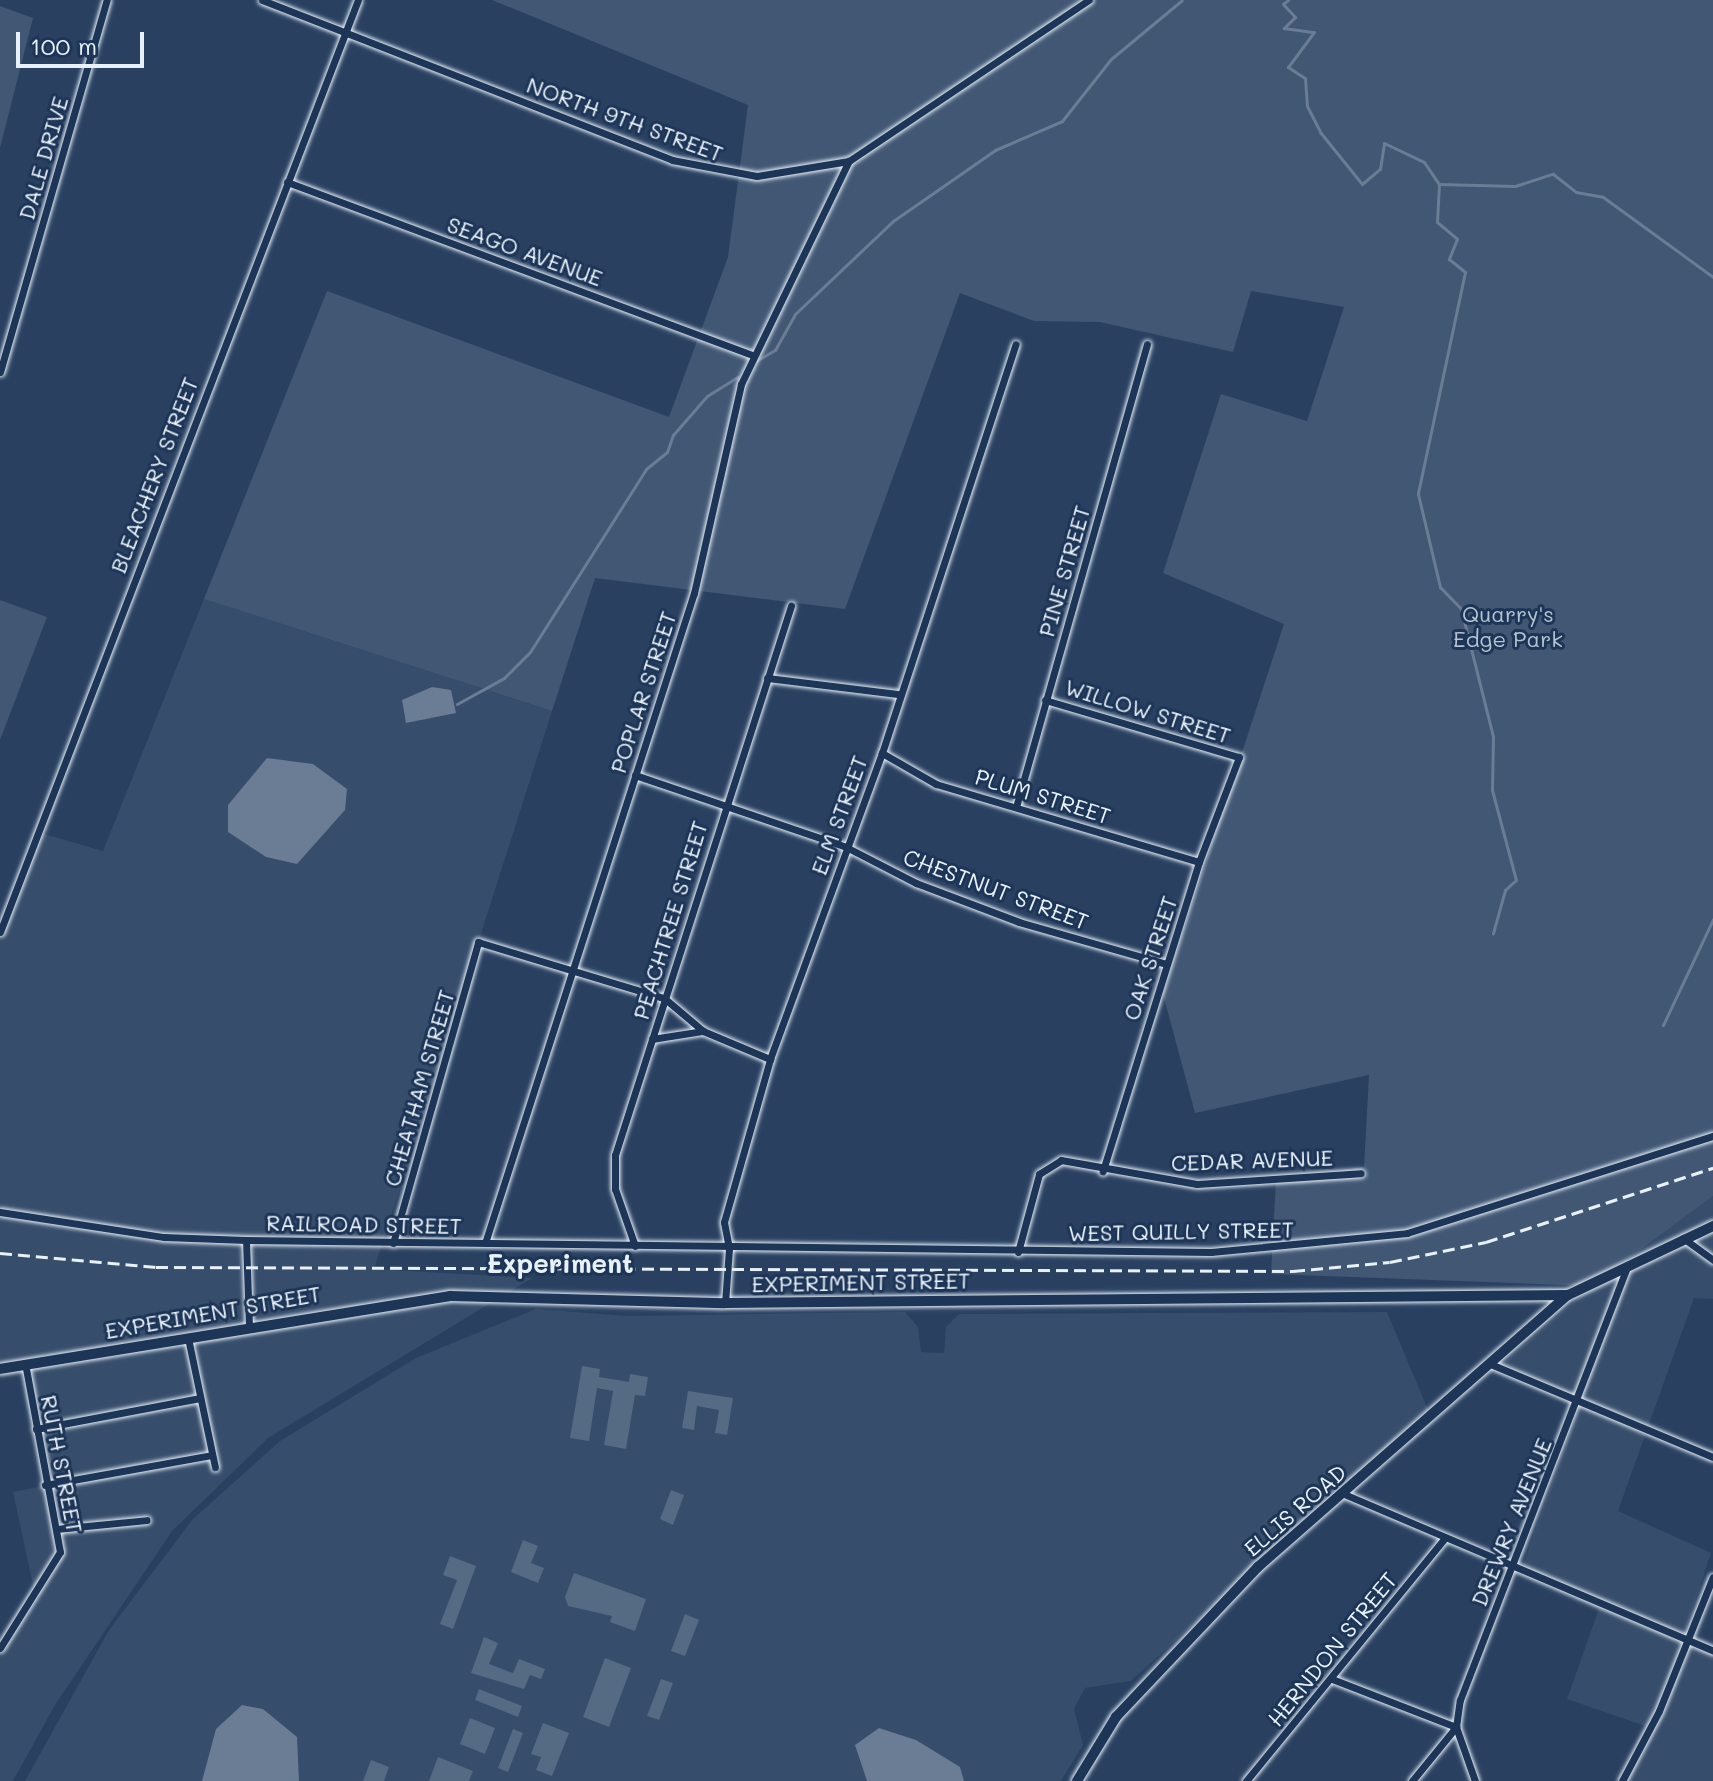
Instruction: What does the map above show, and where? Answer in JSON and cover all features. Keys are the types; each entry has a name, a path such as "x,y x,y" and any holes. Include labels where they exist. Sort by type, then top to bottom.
{"main road":[{"name":"EXPERIMENT STREET","path":"0,1369 249,1326 450,1296 725,1303 1568,1295 1713,1226"},
{"name":"ELLIS ROAD","path":"1077,1781 1116,1717 1179,1647 1344,1494 1493,1365 1568,1295"}],"street":[{"name":"DALE DRIVE","path":"0,372 107,0"},
{"name":"NORTH 9TH STREET","path":"262,0 721,173 757,176 849,161 1089,0"},
{"name":"BLEACHERY STREET","path":"0,932 358,0"},
{"name":"POPLAR STREET","path":"485,1243 694,593 732,411 751,355 849,161"},
{"name":"SEAGO AVENUE","path":"287,182 751,355"},
{"name":"ELM STREET","path":"725,1303 729,1247 724,1222 770,1059 882,753 898,694 1016,344"},
{"name":"PINE STREET","path":"1016,807 1147,344"},
{"name":"PEACHTREE STREET","path":"635,1246 612,1172 664,998 791,606"},
{"path":"767,678 898,694"},
{"name":"WILLOW STREET","path":"1045,700 1239,757"},
{"name":"PLUM STREET","path":"882,753 936,784 1199,862"},
{"name":"OAK STREET","path":"1103,1171 1199,862 1239,757"},
{"name":"CHESTNUT STREET","path":"635,775 846,847 916,883 1019,922 1166,964"},
{"name":"CHEATHAM STREET","path":"393,1243 478,942 573,967"},
{"path":"573,967 664,998 703,1031 770,1059"},
{"path":"652,1039 703,1031"},
{"name":"WEST QUILLY STREET","path":"729,1247 1211,1252 1357,1241 1479,1214 1713,1136"},
{"name":"CEDAR AVENUE","path":"1018,1252 1039,1174 1050,1163 1061,1160 1103,1171 1197,1184 1361,1173"},
{"name":"RAILROAD STREET","path":"0,1212 164,1237 729,1247"},
{"path":"1683,1238 1713,1260"},
{"path":"246,1240 249,1326"},
{"name":"DREWRY AVENUE","path":"1412,1781 1456,1727 1460,1700 1625,1283 1627,1265"},
{"path":"188,1338 215,1467"},
{"name":"RUTH STREET","path":"0,1648 60,1552 45,1485 25,1364"},
{"path":"1493,1365 1713,1457"},
{"path":"36,1429 200,1398"},
{"path":"45,1485 211,1455"},
{"path":"1344,1494 1713,1651"},
{"path":"56,1529 147,1520"},
{"name":"HERNDON STREET","path":"1246,1781 1444,1539"},
{"path":"1622,1781 1713,1577"},
{"path":"1332,1679 1456,1727 1475,1781"}],"shaded area":[{"path":"204,599 552,711 374,1269 532,1278 268,1438 172,1531 55,1705 13,1781 0,1781 0,1641 34,1590 13,1492 44,1486 25,1364 0,1368 0,931 37,832 103,851"},
{"path":"432,687 451,690 456,713 406,723 402,700"},
{"path":"267,758 313,764 347,789 345,810 297,864 266,857 228,832 228,805"},
{"path":"1713,1196 1713,1299 1694,1298 1618,1511 1711,1553 1684,1634 1713,1646 1713,1781 1626,1781 1648,1727 1567,1699 1601,1603 1522,1568 1581,1402 1495,1370 1592,1286"},
{"path":"536,1309 628,1316 905,1312 918,1327 921,1352 944,1353 946,1327 959,1314 1387,1312 1428,1410 1131,1681 1085,1688 1074,1709 1083,1745 1061,1781 25,1781 109,1630 193,1519 280,1441 416,1358"},
{"path":"242,1705 263,1709 297,1737 299,1781 202,1781 216,1729"},
{"path":"879,1728 916,1740 960,1767 964,1781 867,1781 855,1745"}],"green space":[{"name":"Quarry's Edge Park","path":"492,0 1713,0 1713,1196 1592,1286 1271,1274 1276,1180 1364,1167 1369,1075 1195,1113 1163,994 1284,624 1163,573 1221,394 1307,421 1344,307 1251,291 1233,352 1100,322 1034,321 960,293 845,609 595,578 552,711 204,599 327,291 669,417 728,257 748,105"},
{"path":"0,6 33,18 0,148"},
{"path":"0,600 47,617 0,740"}],"building":[{"path":"582,1366 600,1369 599,1377 629,1382 630,1374 648,1377 645,1396 635,1395 626,1449 604,1445 613,1391 597,1388 589,1441 570,1438"},
{"path":"688,1391 733,1398 727,1435 715,1433 719,1410 697,1406 694,1430 682,1428"},
{"path":"671,1490 684,1495 673,1525 660,1519"},
{"path":"523,1540 538,1546 531,1563 544,1568 538,1583 511,1572"},
{"path":"450,1556 476,1566 453,1629 440,1624 457,1580 443,1575"},
{"path":"574,1573 646,1599 635,1631 610,1622 612,1616 568,1606 565,1597"},
{"path":"685,1614 699,1620 685,1656 671,1651"},
{"path":"484,1637 498,1643 489,1664 513,1673 519,1659 545,1669 541,1679 530,1675 524,1689 471,1673"},
{"path":"605,1658 631,1668 609,1727 583,1717"},
{"path":"661,1679 673,1683 659,1720 647,1716"},
{"path":"479,1689 522,1706 518,1717 475,1700"},
{"path":"470,1718 495,1728 485,1754 460,1744"},
{"path":"543,1723 569,1733 552,1776 536,1770 541,1757 531,1754"},
{"path":"513,1729 523,1733 508,1772 498,1768"},
{"path":"438,1757 473,1771 469,1781 429,1781"},
{"path":"371,1760 389,1767 384,1781 363,1781"}],"waterway":[{"path":"754,362 775,350 795,314 893,221 995,150 1062,121 1111,59 1182,0"},
{"path":"1288,0 1283,4 1295,17 1284,28 1314,32 1288,67 1305,78 1307,106 1320,132 1362,184 1380,169 1384,143 1424,162 1439,184"},
{"path":"1439,184 1515,186 1553,174 1576,192 1603,197 1713,277"},
{"path":"1439,184 1437,222 1457,239 1449,259 1465,272 1418,494 1440,587 1461,609 1493,736 1492,790 1516,880 1505,890 1493,933"},
{"path":"457,704 504,678 530,652 646,469 667,452 673,435 707,396 737,377"},
{"path":"1663,1025 1713,919"}],"railway":[{"path":"0,1253 156,1267 1293,1271 1390,1262 1486,1242 1713,1168"}],"district":[{"name":"Experiment","path":"560,1264"}]}
